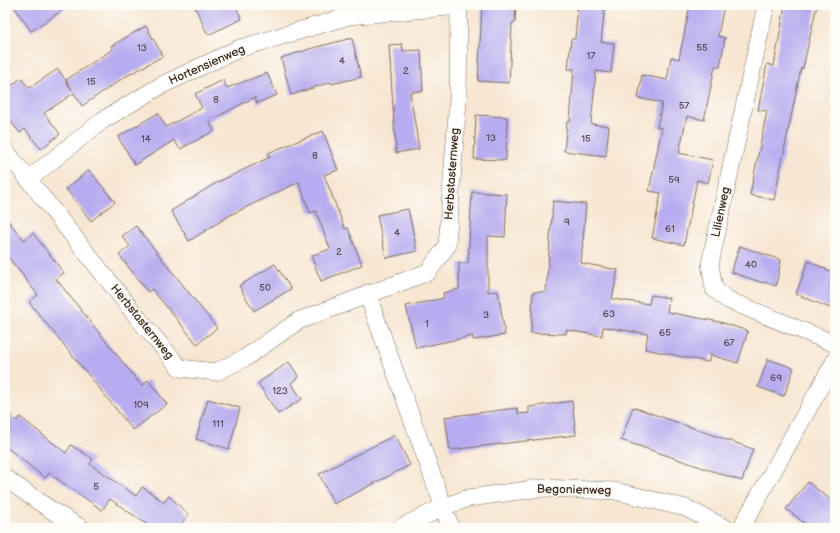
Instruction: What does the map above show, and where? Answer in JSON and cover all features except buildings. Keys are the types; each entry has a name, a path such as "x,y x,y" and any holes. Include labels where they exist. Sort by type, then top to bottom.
{"street":[{"name":"Hortensienweg","path":"29,179 103,120 162,85 238,49 350,16 459,5"},
{"name":"Herbstasternweg","path":"5,150 142,323 180,368 216,372 245,358 298,320 428,272 447,246 458,100 459,5"},
{"name":"Lilienweg","path":"766,5 710,264 714,289 728,300 835,344"},
{"path":"368,294 443,507 452,528"},
{"path":"741,528 835,361"},
{"path":"5,478 51,510 81,528"},
{"name":"Begonienweg","path":"400,528 443,507 469,498 540,488 616,491 686,508 725,528"}]}
